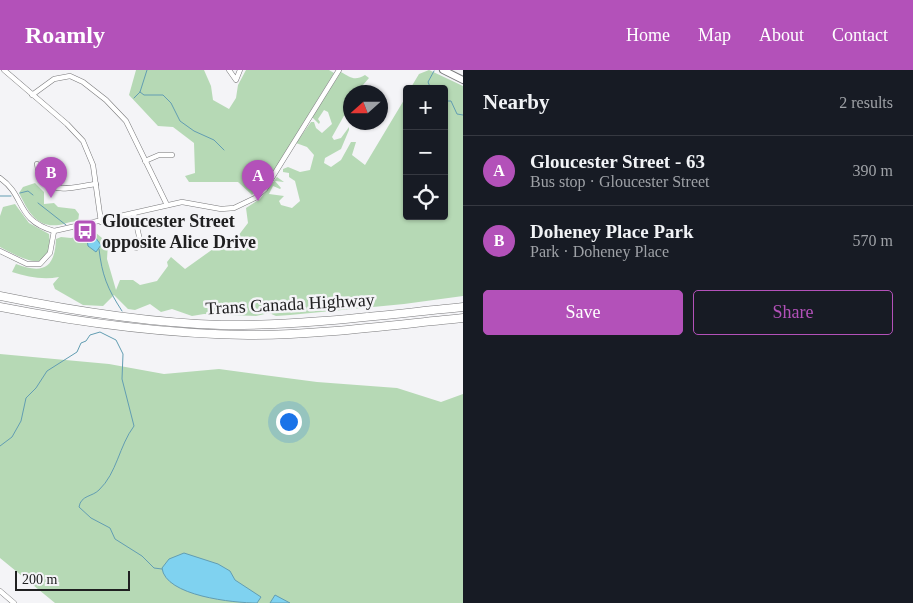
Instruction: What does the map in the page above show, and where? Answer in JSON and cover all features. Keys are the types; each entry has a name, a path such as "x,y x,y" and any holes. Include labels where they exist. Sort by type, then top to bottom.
{"highway":[{"name":"Trans Canada Highway","path":"0,296 124,318 221,325 311,321 463,307"},
{"name":"Trans Canada Highway","path":"0,307 105,326 187,334 250,335 463,318"}],"street":[{"path":"4,70 67,124 83,141 93,165 101,222"},
{"path":"229,70 236,80 240,70"},
{"path":"0,178 10,186 26,215 38,225 54,231 101,222 167,205 188,202 227,209 255,198 273,177 339,70"},
{"path":"443,70 463,80"},
{"path":"32,95 59,78 70,76 78,79 106,100 121,115 167,205"},
{"path":"145,161 159,155 172,155"},
{"path":"37,164 42,181 49,187 60,188 96,184"},
{"path":"134,214 139,236 136,248"},
{"path":"0,250 27,264 40,264 50,253 54,231"},
{"path":"0,591 14,603"}],"green space":[{"path":"136,70 204,70 211,86 213,100 229,109 236,98 238,85 246,70 329,70 334,73 270,177 252,195 238,182 189,182 185,176 195,173 194,143 173,127 158,126 129,95"},
{"path":"429,70 463,86 463,296 404,304 290,315 276,316 269,313 256,316 204,314 192,316 172,309 161,312 150,304 135,310 128,309 114,295 103,306 83,305 55,289 53,284 59,277 35,278 12,272 16,264 33,269 50,263 56,239 96,233 108,243 107,259 116,290 120,280 133,280 140,285 157,281 168,266 167,262 171,257 185,269 213,249 238,236 248,223 246,208 260,199 277,177 284,182 275,181 281,188 273,186 269,194 284,196 279,201 281,205 292,208 300,201 295,181 289,177 289,173 283,172 283,169 288,167 300,172 310,170 314,155 307,147 296,143 311,122 314,122 316,128 322,133 332,124 328,112 324,110 318,119 319,124 312,117 341,72 353,78 365,75 369,78 363,85 343,85 343,117 332,137 334,140 341,138 347,130 349,130 341,149 325,158 324,163 331,167 341,160 351,142 356,142 352,155 365,165 386,130 388,130 388,127 403,102 403,220 448,220 448,85 412,85 419,74"},
{"path":"35,183 44,192 44,204 54,203 58,207 75,209 79,214 78,222 73,221 51,225 38,221 29,211 19,193 23,187"},
{"path":"15,204 29,223 49,234 47,256 42,260 26,259 0,247 0,216 3,207"},
{"path":"0,354 109,364 164,374 219,369 317,382 397,388 441,402 463,394 463,603 55,603 0,558"}],"water":[{"path":"90,235 95,237 101,245 96,252 88,246 87,240"},
{"path":"184,553 218,564 230,571 235,580 261,597 257,603 218,599 202,596 175,585 166,578 162,568 169,559"},
{"path":"275,595 290,603 270,603"}],"waterway":[{"path":"134,98 140,92 147,70"},
{"path":"429,85 428,82 434,71"},
{"path":"140,92 144,95 163,95 171,103 180,121 194,131 214,140 224,150"},
{"path":"448,101 451,101 457,114 463,115"},
{"path":"20,193 28,191 33,195"},
{"path":"0,196 11,196"},
{"path":"38,203 66,225"},
{"path":"83,233 89,237"},
{"path":"99,249 106,281 122,311"},
{"path":"0,446 12,437 21,421 26,398 36,388 47,371 77,352 81,343 86,341 90,335 100,332 116,340 123,354 122,379 134,426 110,476 99,490 82,500 79,507 91,518 110,528 115,539 142,556 154,568 162,569"}],"place":[{"name":"Doheney Place Park","path":"51,198"},
{"name":"Gloucester Street - 63","path":"258,201"},
{"name":"Gloucester Street opposite Alice Drive","path":"85,231"}]}
